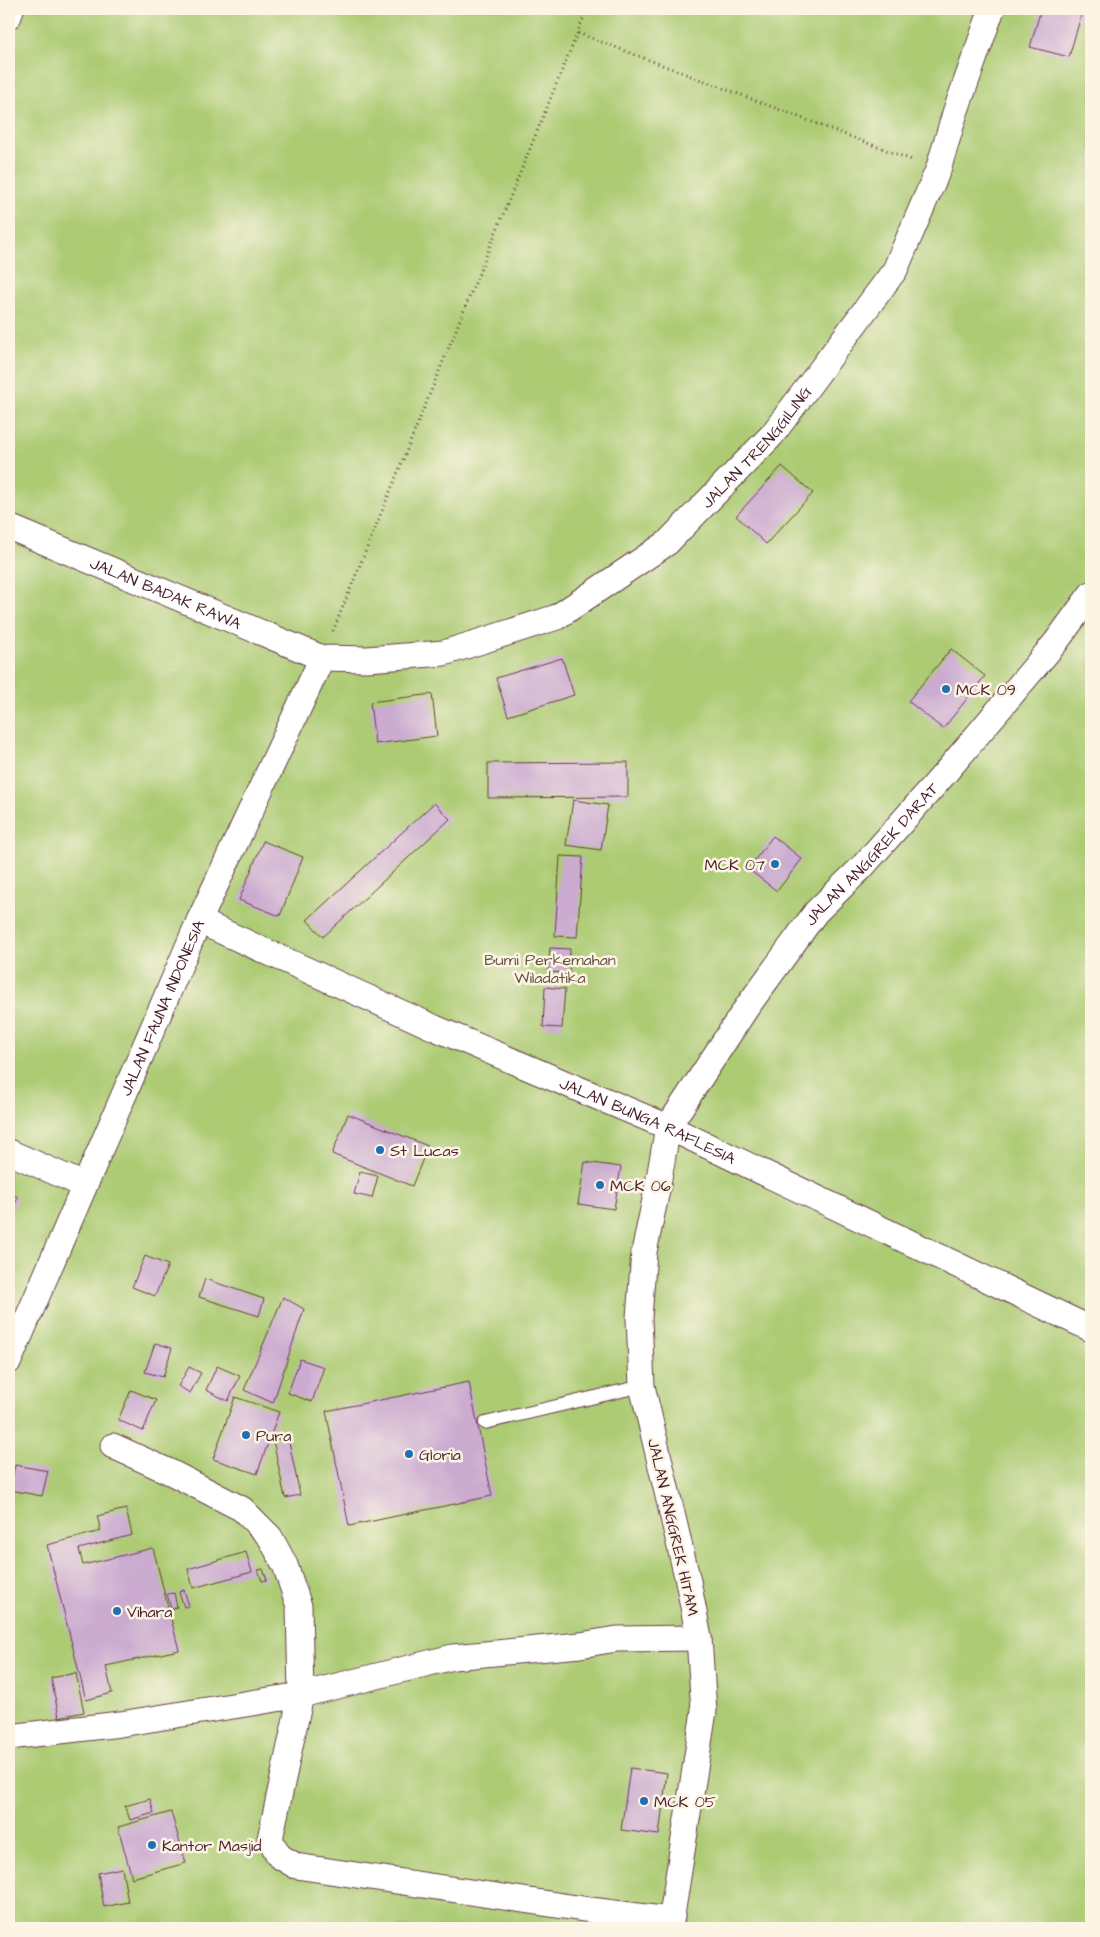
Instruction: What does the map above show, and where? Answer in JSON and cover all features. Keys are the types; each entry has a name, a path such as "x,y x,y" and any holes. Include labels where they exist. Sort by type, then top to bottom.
{"street":[{"path":"9,16 11,9"},
{"name":"JALAN TRENGGILING","path":"322,658 367,659 444,653 557,617 667,544 772,436 895,270 938,170 955,113 992,9"},
{"name":"JALAN BADAK RAWA","path":"9,527 322,658"},
{"name":"JALAN ANGGREK DARAT","path":"668,1127 747,1007 816,912 863,866 940,779 1056,642 1091,594"},
{"name":"JALAN FAUNA INDONESIA","path":"9,1361 199,921 322,658"},
{"name":"JALAN BUNGA RAFLESIA","path":"199,921 435,1028 668,1127 1091,1329"},
{"name":"JALAN ANGGREK HITAM","path":"668,1127 644,1252 639,1318 642,1386 700,1638 704,1711 693,1790 670,1924"},
{"path":"9,1152 84,1185"},
{"path":"113,1446 242,1510 270,1537 286,1565 298,1606 300,1694 270,1839 279,1856 296,1866 543,1901 670,1924"},
{"path":"9,1737 120,1724 300,1694 453,1657 617,1639 700,1638"}],"lane":[{"path":"485,1423 642,1386"}],"path":[{"path":"322,658 587,9"},
{"path":"578,33 938,170"}],"green space":[{"name":"Bumi Perkemahan Wiladatika","path":"9,9 1091,9 1091,1928 9,1928"}],"building":[{"path":"1041,9 1083,9 1069,57 1030,47"},
{"path":"782,466 813,493 766,544 736,516"},
{"name":"MCK 09","path":"951,649 985,676 943,729 908,701"},
{"path":"562,658 574,695 508,716 496,678"},
{"path":"432,694 437,736 375,744 370,702"},
{"path":"628,762 628,797 488,798 488,763"},
{"path":"573,800 608,805 601,850 566,845"},
{"path":"434,803 450,819 323,937 307,920"},
{"name":"MCK 07","path":"773,836 802,859 777,891 748,869"},
{"path":"263,841 303,857 280,916 239,900"},
{"path":"560,856 583,857 577,937 555,936"},
{"path":"550,948 570,949 569,973 548,972"},
{"path":"545,987 565,989 562,1028 543,1027"},
{"name":"St Lucas","path":"348,1114 428,1146 412,1186 332,1154"},
{"name":"MCK 06","path":"585,1162 621,1167 614,1209 578,1204"},
{"path":"360,1172 378,1176 372,1198 354,1194"},
{"path":"9,1193 18,1197 9,1217"},
{"path":"145,1256 168,1265 155,1296 132,1287"},
{"path":"205,1279 264,1299 259,1316 199,1297"},
{"path":"283,1297 304,1309 273,1403 244,1390"},
{"path":"155,1343 172,1348 163,1377 145,1372"},
{"path":"300,1359 324,1367 312,1402 288,1393"},
{"name":"Pura","path":"217,1366 240,1376 228,1401 206,1390"},
{"path":"189,1367 201,1373 190,1393 178,1386"},
{"name":"Gloria","path":"469,1382 492,1496 349,1526 326,1411"},
{"path":"131,1390 156,1400 143,1431 118,1420"},
{"name":"Pura","path":"235,1397 279,1412 257,1474 213,1459"},
{"path":"288,1437 300,1495 285,1498 273,1440"},
{"path":"15,1465 48,1471 42,1496 10,1490"},
{"name":"Vihara","path":"126,1509 132,1535 79,1549 83,1565 153,1548 179,1650 106,1666 112,1693 86,1700 47,1545 101,1531 97,1516"},
{"path":"246,1552 252,1572 193,1588 188,1569"},
{"path":"263,1569 267,1580 262,1581 258,1570"},
{"path":"184,1590 189,1606 184,1607 179,1592"},
{"path":"174,1593 177,1607 171,1609 167,1594"},
{"path":"76,1673 84,1712 59,1717 51,1678"},
{"name":"MCK 05","path":"630,1768 667,1773 659,1835 621,1830"},
{"path":"150,1799 154,1813 130,1820 125,1806"},
{"name":"Kantor Masjid","path":"171,1812 186,1863 132,1878 118,1827"},
{"path":"122,1868 128,1902 104,1907 98,1873"}],"place":[{"name":"MCK 09","path":"946,689"},
{"name":"MCK 07","path":"775,864"},
{"name":"St Lucas","path":"380,1150"},
{"name":"MCK 06","path":"600,1185"},
{"name":"Pura","path":"246,1435"},
{"name":"Gloria","path":"409,1454"},
{"name":"Vihara","path":"117,1611"},
{"name":"MCK 05","path":"644,1801"},
{"name":"Kantor Masjid","path":"152,1845"}]}
